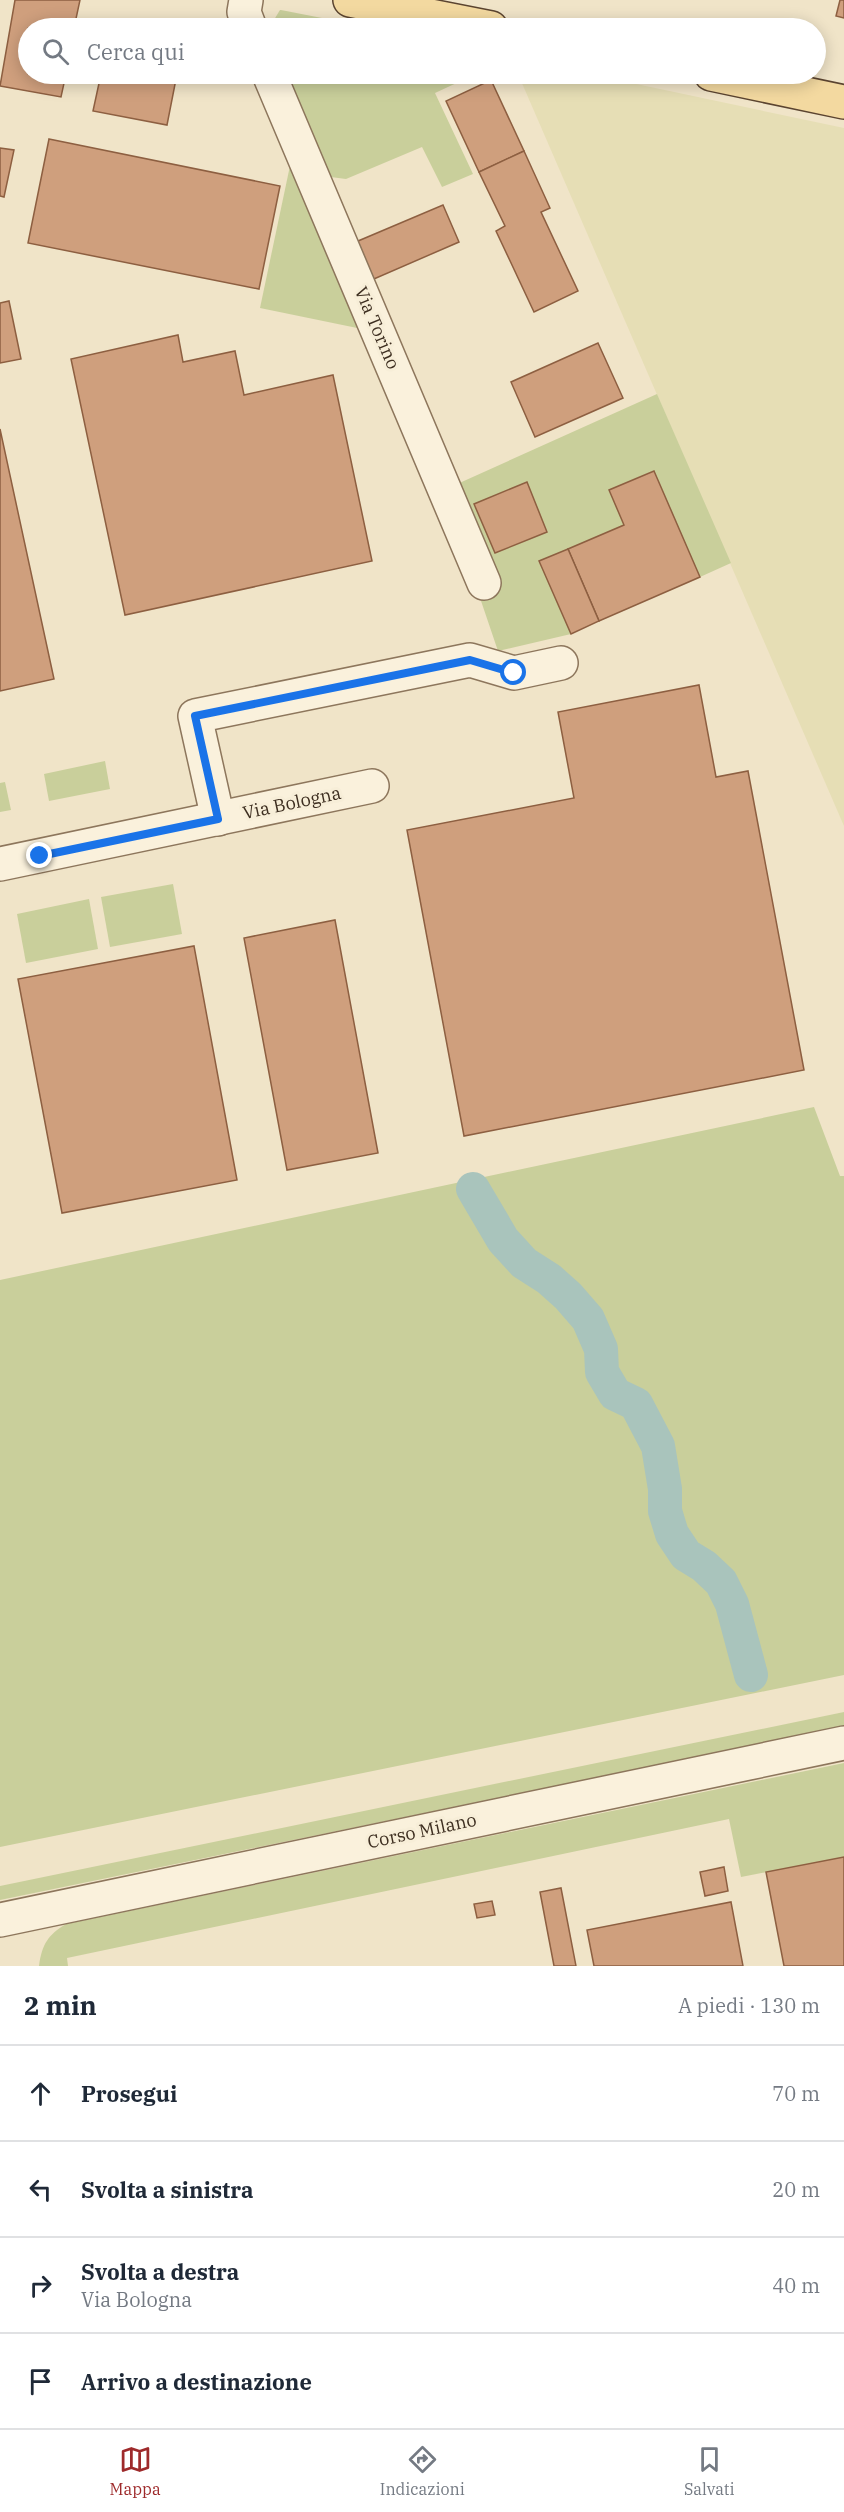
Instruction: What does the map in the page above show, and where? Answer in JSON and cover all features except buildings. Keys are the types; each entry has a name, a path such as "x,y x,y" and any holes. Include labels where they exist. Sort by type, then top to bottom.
{"main road":[{"path":"350,0 410,6 454,18"},
{"path":"758,84 844,102"}],"street":[{"path":"246,0 244,12 246,18"},
{"name":"Via Torino","path":"273,84 484,583"},
{"path":"218,819 195,716 470,660 514,673 561,663"},
{"name":"Via Bologna","path":"0,864 372,786"},
{"name":"Corso Milano","path":"0,1920 844,1743"}],"shaded area":[{"path":"522,84 636,84 844,128 844,826"}],"green space":[{"path":"281,10 322,18 275,18"},
{"path":"283,84 454,84 435,93 473,174 442,187 422,147 346,179 323,176"},
{"path":"291,161 362,329 260,308"},
{"path":"657,394 731,563 700,577 653,471 609,490 624,525 540,562 571,634 498,651 479,595 455,485"},
{"path":"105,761 110,789 49,801 44,774"},
{"path":"5,782 11,810 0,812 0,783"},
{"path":"173,884 182,934 110,947 101,897"},
{"path":"89,899 98,949 26,963 17,914"},
{"path":"814,1107 840,1176 844,1176 844,1675 0,1847 0,1280"},
{"path":"844,1712 844,1727 0,1900 0,1886"},
{"path":"844,1763 844,1857 741,1877 729,1819 67,1958 68,1966 39,1966 47,1941 66,1924"}],"waterway":[{"path":"473,1189 503,1240 524,1263 549,1279 568,1296 588,1319 601,1349 602,1372 615,1394 636,1404 658,1446 665,1489 665,1511 672,1534 686,1555 704,1566 721,1582 732,1604 751,1675"}],"route":[{"path":"40,856 218,819 195,716 470,660 514,673"}]}
